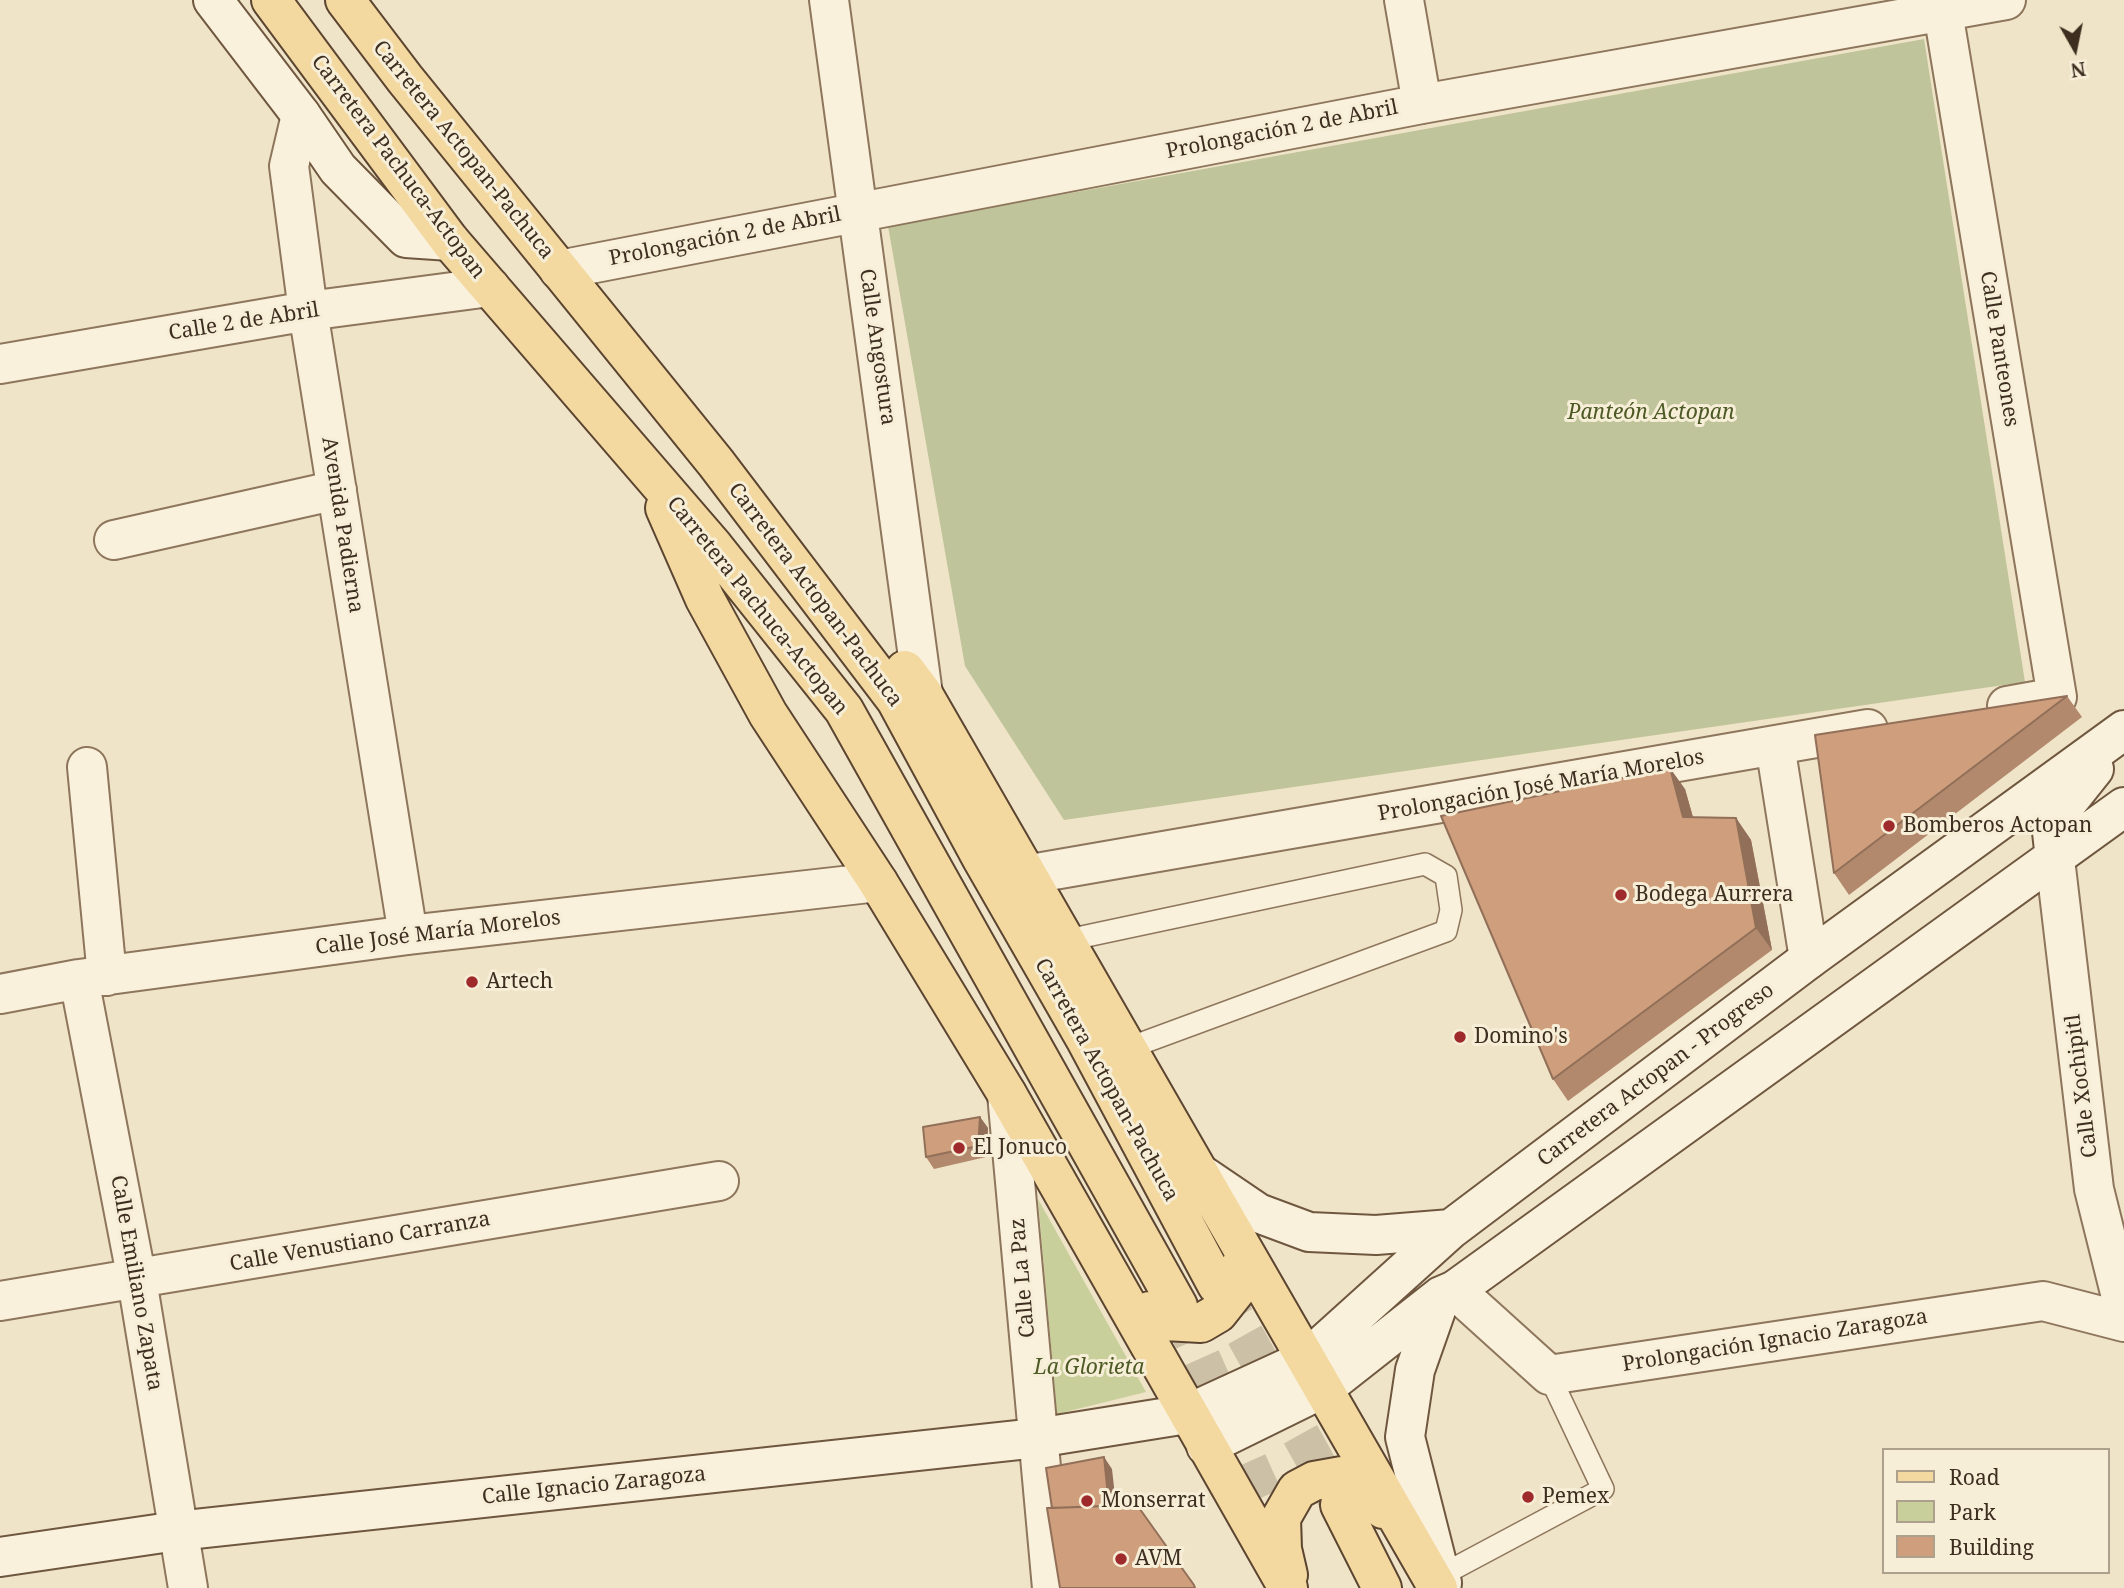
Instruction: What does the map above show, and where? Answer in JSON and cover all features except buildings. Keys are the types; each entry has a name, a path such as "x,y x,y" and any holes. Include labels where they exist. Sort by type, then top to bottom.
{"main road":[{"name":"Carretera Pachuca-Actopan","path":"271,0 450,241 714,547 844,710 1178,1306"},
{"name":"Carretera Actopan-Pachuca","path":"345,0 716,463 896,700 981,857 1086,1040 1217,1284"},
{"path":"716,463 785,518 923,694 1410,1540 1440,1584"},
{"path":"651,475 705,599 768,714 878,881 1007,1094 1187,1414 1290,1588"},
{"path":"1119,1291 1165,1321 1201,1324 1218,1313 1237,1289 1241,1264 1235,1235"},
{"path":"1290,1588 1282,1549 1281,1518 1297,1490 1314,1481 1342,1476 1357,1480 1410,1540"},
{"path":"1340,1505 1382,1588"},
{"path":"1282,1538 1309,1588"}],"street":[{"path":"213,0 301,115 338,169 407,238 450,241"},
{"name":"Calle Angostura","path":"829,0 923,694"},
{"path":"1404,0 1422,104"},
{"name":"Prolongación 2 de Abril","path":"559,270 1942,6 2006,0"},
{"name":"Calle Panteones","path":"1942,6 2057,697 1976,711"},
{"name":"Avenida Padierna","path":"301,115 289,166 308,311 408,935"},
{"name":"Calle 2 de Abril","path":"0,364 308,311 490,287"},
{"path":"114,540 337,490"},
{"name":"Prolongación José María Morelos","path":"1025,875 1909,722"},
{"name":"Calle Xochipitl","path":"2124,732 2050,823 2109,1187 2124,1309"},
{"name":"Carretera Actopan - Progreso","path":"1187,1414 1315,1373 1451,1229 1809,959 2124,732"},
{"path":"1775,745 1809,959"},
{"name":"Calle Emiliano Zapata","path":"87,767 93,978 137,1280 188,1588"},
{"name":"Carretera Actopan - Progreso","path":"1206,1446 1315,1373 1448,1293 2124,807"},
{"name":"Calle José María Morelos","path":"0,994 93,978 408,935 878,881"},
{"name":"Calle La Paz","path":"1007,1094 1052,1588"},
{"path":"1199,1173 1258,1213 1309,1232 1376,1234 1451,1229"},
{"name":"Calle Venustiano Carranza","path":"0,1301 719,1181"},
{"path":"1440,1584 1405,1437 1415,1370 1448,1293 1549,1375"},
{"name":"Prolongación Ignacio Zaragoza","path":"1549,1375 2043,1301 2124,1322"},
{"name":"Calle Ignacio Zaragoza","path":"0,1557 177,1531 1037,1438 1187,1414"}],"lane":[{"path":"1063,941 1425,864 1446,876 1451,910 1446,931 1126,1049"},
{"path":"1440,1584 1603,1489 1549,1375"}],"green space":[{"name":"Panteón Actopan","path":"1924,39 2025,682 1064,820 965,666 888,226"},
{"name":"La Glorieta","path":"1038,1199 1146,1392 1057,1414"}],"tunnel":[{"path":"1217,1285 1340,1505"},
{"path":"1178,1306 1282,1538"}],"place":[{"name":"Bomberos Actopan","path":"1889,826"},
{"name":"Bodega Aurrera","path":"1621,895"},
{"name":"Artech","path":"472,982"},
{"name":"Domino's","path":"1460,1037"},
{"name":"El Jonuco","path":"959,1148"},
{"name":"Pemex","path":"1528,1497"},
{"name":"Monserrat","path":"1087,1501"},
{"name":"AVM","path":"1121,1559"}]}
